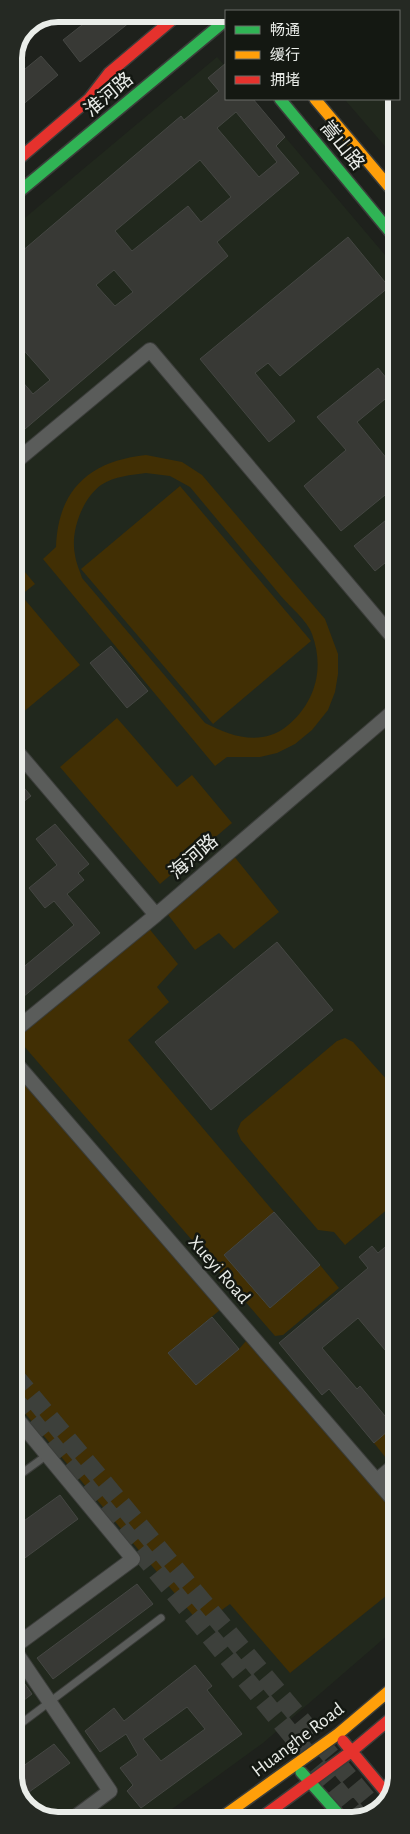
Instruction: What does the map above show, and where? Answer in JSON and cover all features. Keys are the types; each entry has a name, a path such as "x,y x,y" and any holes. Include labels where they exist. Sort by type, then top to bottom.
{"main road":[{"name":"淮河路","path":"22,156 89,99 109,74 169,22"},
{"name":"淮河路","path":"22,190 224,26"},
{"name":"嵩山路","path":"281,100 388,229"},
{"path":"316,100 388,186"},
{"name":"Huanghe Road","path":"230,1812 338,1734 388,1692"},
{"path":"279,1812 310,1782 352,1751 388,1721"},
{"path":"338,1734 384,1790"},
{"path":"295,1765 336,1812"}],"street":[{"path":"22,456 150,350 388,632"},
{"name":"海河路","path":"22,1024 156,915 388,716"},
{"path":"22,757 156,915"},
{"name":"Xueyi Road","path":"22,1070 388,1493"},
{"path":"22,1425 133,1559 22,1640"},
{"path":"377,1480 388,1471"},
{"path":"22,1663 110,1791 83,1811"}],"lane":[{"path":"22,1473 47,1455"},
{"path":"22,1722 162,1618"}],"shaded area":[{"path":"217,57 225,66 225,100 254,100 388,259 388,1635 263,1743 169,1811 57,1811 45,1809 27,1793 22,1775 22,220"},
{"path":"388,100 388,150 346,101"},
{"path":"146,455 182,462 202,475 325,619 338,654 338,674 335,692 328,710 312,730 295,744 277,753 260,757 227,757 215,766 43,559 56,547 58,527 63,509 71,494 93,471 126,458","holes":["146,473 170,476 190,487 302,619 312,634 318,660 315,684 311,696 297,717 287,726 267,736 256,738 235,735 205,723 82,578 76,558 74,536 83,507 94,491 106,482 123,476"]},
{"path":"180,486 311,641 213,724 81,569"},
{"path":"22,569 35,584 22,594"},
{"path":"22,596 80,665 22,713"},
{"path":"117,718 177,787 192,775 232,823 160,884 60,767"},
{"path":"233,855 279,912 234,949 219,933 195,950 166,912"},
{"path":"147,926 178,964 157,987 169,1002 128,1040 274,1212 224,1255 270,1308 320,1265 339,1288 283,1335 275,1336 22,1044 22,1034"},
{"path":"345,1038 353,1042 388,1081 388,1209 345,1245 334,1232 318,1230 241,1140 237,1131 241,1122 337,1041"},
{"path":"22,1075 220,1310 168,1353 239,1349 246,1341 388,1505 388,1594 290,1673 230,1604 201,1625 22,1410"},
{"path":"388,1431 388,1460 374,1443"}],"building":[{"path":"86,22 130,22 80,62 63,40"},
{"path":"41,56 58,75 22,105 22,71"},
{"path":"225,64 225,100 254,100 285,137 276,146 299,173 217,242 228,256 25,429 22,425 22,381 33,394 50,380 22,348 22,251 181,116 184,120 219,91 208,78","holes":["236,112 277,162 259,177 217,128","200,160 231,197 201,222 188,206 132,251 115,231","114,270 133,292 115,306 96,285"]},
{"path":"348,237 388,286 388,288 280,376 268,363 255,373 295,421 269,442 200,359"},
{"path":"378,368 388,380 388,397 357,422 388,460 388,493 341,531 304,486 346,450 317,417"},
{"path":"388,518 388,560 375,571 354,546"},
{"path":"111,646 148,691 127,708 90,663"},
{"path":"22,785 31,796 22,803"},
{"path":"55,824 89,864 78,873 84,880 67,894 100,933 23,997 22,968 74,925 54,901 45,908 29,888 57,865 36,839"},
{"path":"277,942 333,1010 211,1110 155,1042"},
{"path":"274,1212 320,1265 270,1308 224,1255"},
{"path":"388,1245 388,1354 358,1318 322,1348 357,1389 360,1386 385,1416 388,1413 388,1431 374,1443 329,1389 322,1395 279,1343 368,1268 359,1257 372,1246 378,1253"},
{"path":"212,1317 239,1349 196,1385 168,1353"},
{"path":"60,1495 78,1519 22,1560 22,1522"},
{"path":"137,1584 153,1604 53,1679 37,1658"},
{"path":"195,1665 212,1686 207,1690 242,1734 141,1808 127,1791 133,1785 120,1768 138,1755 126,1734 100,1752 85,1731 114,1708 124,1721","holes":["187,1707 205,1729 161,1761 143,1739"]},
{"path":"22,1680 32,1694 22,1702"},
{"path":"54,1744 70,1763 27,1793 23,1782 22,1767"}],"tunnel":[{"path":"22,1385 372,1805"},
{"path":"22,1409 355,1811"}],"traffic: fast":[{"path":"22,189 223,23"},
{"path":"281,100 388,229"},
{"path":"301,1772 337,1812"}],"traffic: slow":[{"path":"316,100 388,186"},
{"path":"230,1812 338,1734 388,1692"}],"traffic: jam":[{"path":"22,156 89,99 109,73 169,22"},
{"path":"269,1812 352,1751 388,1721"},
{"path":"343,1741 384,1790"}]}
